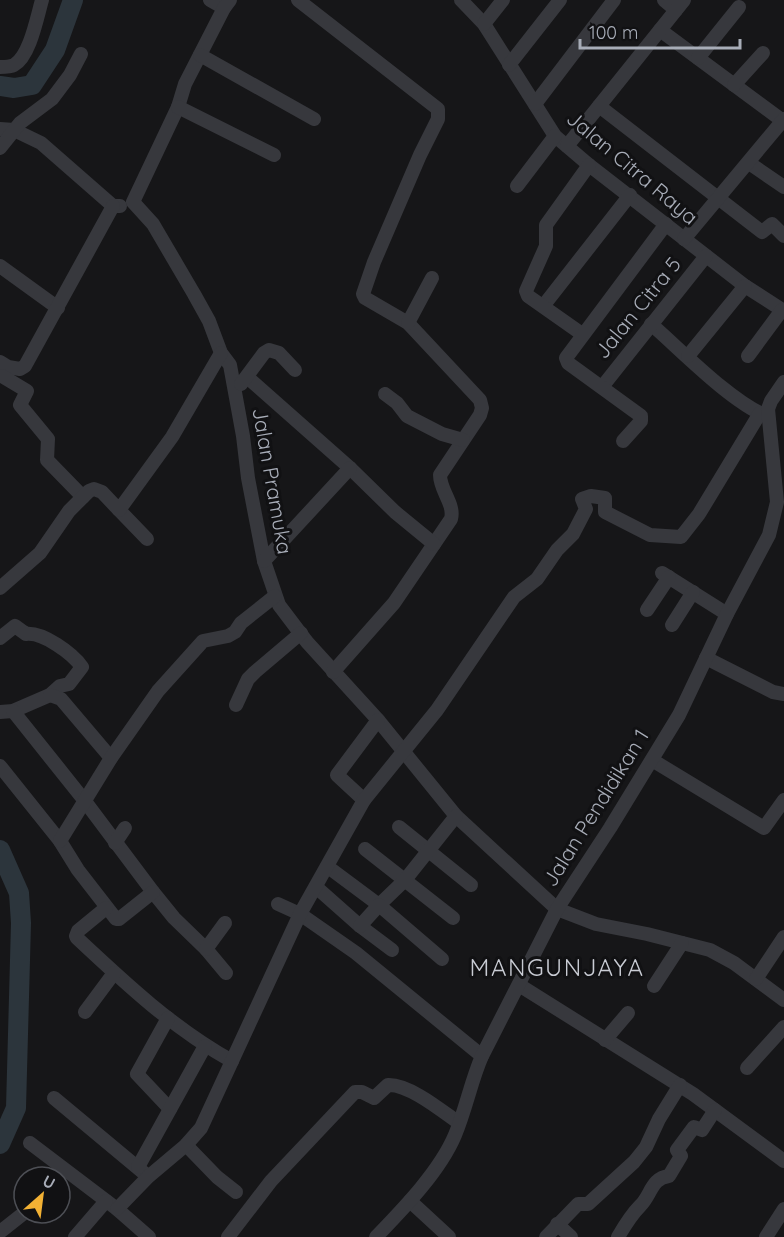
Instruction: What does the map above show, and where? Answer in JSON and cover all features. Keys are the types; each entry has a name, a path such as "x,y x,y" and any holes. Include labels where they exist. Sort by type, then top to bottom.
{"street":[{"path":"0,67 14,65 21,58 28,45 42,0"},
{"path":"0,129 14,130 41,143 113,206 123,207 133,202 178,106 185,84 227,4 210,0"},
{"path":"298,0 438,109 438,119 420,155 363,292 365,298 408,323 480,400 482,408 480,415 440,475 440,482 452,515 394,603 333,672"},
{"name":"Jalan Citra Raya","path":"461,0 484,24 555,136 745,286 783,310"},
{"path":"484,24 503,0"},
{"path":"509,65 560,0"},
{"path":"535,104 614,0"},
{"path":"567,146 680,5 664,0"},
{"path":"698,58 739,7"},
{"path":"660,30 783,120 684,238"},
{"path":"734,85 763,53"},
{"path":"0,148 14,130 51,99 70,75 81,54"},
{"path":"200,55 314,119"},
{"path":"178,106 274,155"},
{"path":"599,106 762,232 772,225 784,236"},
{"path":"517,186 555,136"},
{"path":"749,163 784,187"},
{"path":"582,334 544,305 528,296 526,291 546,246 545,227 590,165"},
{"path":"544,305 630,195"},
{"name":"Jalan Pramuka","path":"133,202 153,224 209,321 221,353 230,365 264,561 279,605 333,672 404,750 456,816 557,909"},
{"path":"2,371 20,369 25,366 113,206"},
{"path":"623,441 642,418 566,361 566,355 666,224"},
{"name":"Jalan Citra 5","path":"602,387 706,256"},
{"path":"0,266 58,308"},
{"path":"408,323 432,278"},
{"path":"688,356 745,286"},
{"path":"748,356 783,310"},
{"path":"651,324 705,372 747,405 764,415"},
{"path":"234,393 264,353 269,350 279,353 295,370"},
{"path":"119,510 172,437 221,353"},
{"path":"2,371 27,391 20,405 48,439 47,460 83,497"},
{"path":"247,377 350,468 394,512 434,544"},
{"path":"75,1237 143,1172 186,1145 201,1128 300,914 364,800 456,684 514,597 537,579 557,550 573,534 586,509 582,499 591,496 605,498 605,512 650,536 681,537 699,514 784,382"},
{"path":"385,394 397,403 406,416 442,434 463,440"},
{"name":"Jalan Pendidikan 1","path":"376,1237 410,1200 447,1150 459,1123 482,1056 557,909 679,715 727,614 769,535 777,502 779,459 764,415"},
{"path":"264,561 350,468"},
{"path":"0,588 40,553 69,511 89,491 98,490 147,538"},
{"path":"647,610 665,575 727,614"},
{"path":"672,625 693,592"},
{"path":"60,841 111,758 158,691 203,641 228,636 235,632 241,623 275,596"},
{"path":"0,638 16,626 26,634 35,633 48,639 81,665 81,669 69,684 60,686 50,695 6,711 84,800 153,892 180,924 206,948 226,973"},
{"path":"236,705 248,679 301,633"},
{"path":"706,658 773,692 784,694"},
{"path":"50,695 61,699 111,758"},
{"path":"364,800 337,775 378,720"},
{"path":"652,760 764,828 784,800"},
{"path":"0,766 60,841 78,870 116,919 153,892"},
{"path":"360,926 405,880 456,816"},
{"path":"399,827 471,885"},
{"path":"115,843 125,828"},
{"path":"365,849 453,918"},
{"path":"328,867 379,905 442,959"},
{"path":"316,887 360,926 392,950"},
{"path":"278,904 300,914 356,953 482,1056"},
{"path":"106,908 76,936 114,973 168,1018 205,1046 232,1061"},
{"path":"557,909 596,924 710,950 734,963 784,1000"},
{"path":"206,948 225,923"},
{"path":"756,979 784,937"},
{"path":"654,986 682,943"},
{"path":"85,1012 114,973"},
{"path":"519,986 680,1085 784,1161"},
{"path":"605,1040 628,1013"},
{"path":"168,1018 137,1074 170,1109"},
{"path":"747,1068 784,1027"},
{"path":"143,1172 170,1109 205,1046"},
{"path":"228,1237 271,1181 356,1092 377,1098 388,1085 392,1084 412,1092 459,1123"},
{"path":"546,1237 556,1224 578,1204 588,1204 646,1148 658,1119 680,1085"},
{"path":"54,1098 143,1172"},
{"path":"618,1237 634,1210 641,1206 656,1183 662,1177 669,1176 681,1156 677,1150 688,1134 694,1127 702,1130 715,1110"},
{"path":"30,1143 53,1165"},
{"path":"186,1145 217,1177 236,1192"},
{"path":"72,1180 111,1205 144,1235"},
{"path":"410,1200 449,1237"},
{"path":"766,1237 784,1209"},
{"path":"0,1232 12,1222"},
{"path":"556,1224 571,1237"}],"waterway":[{"path":"0,86 14,88 32,85 55,50 73,0"},
{"path":"0,850 19,893 21,923 16,1108 0,1144"}],"district":[{"name":"MANGUNJAYA","path":"557,968"}]}
